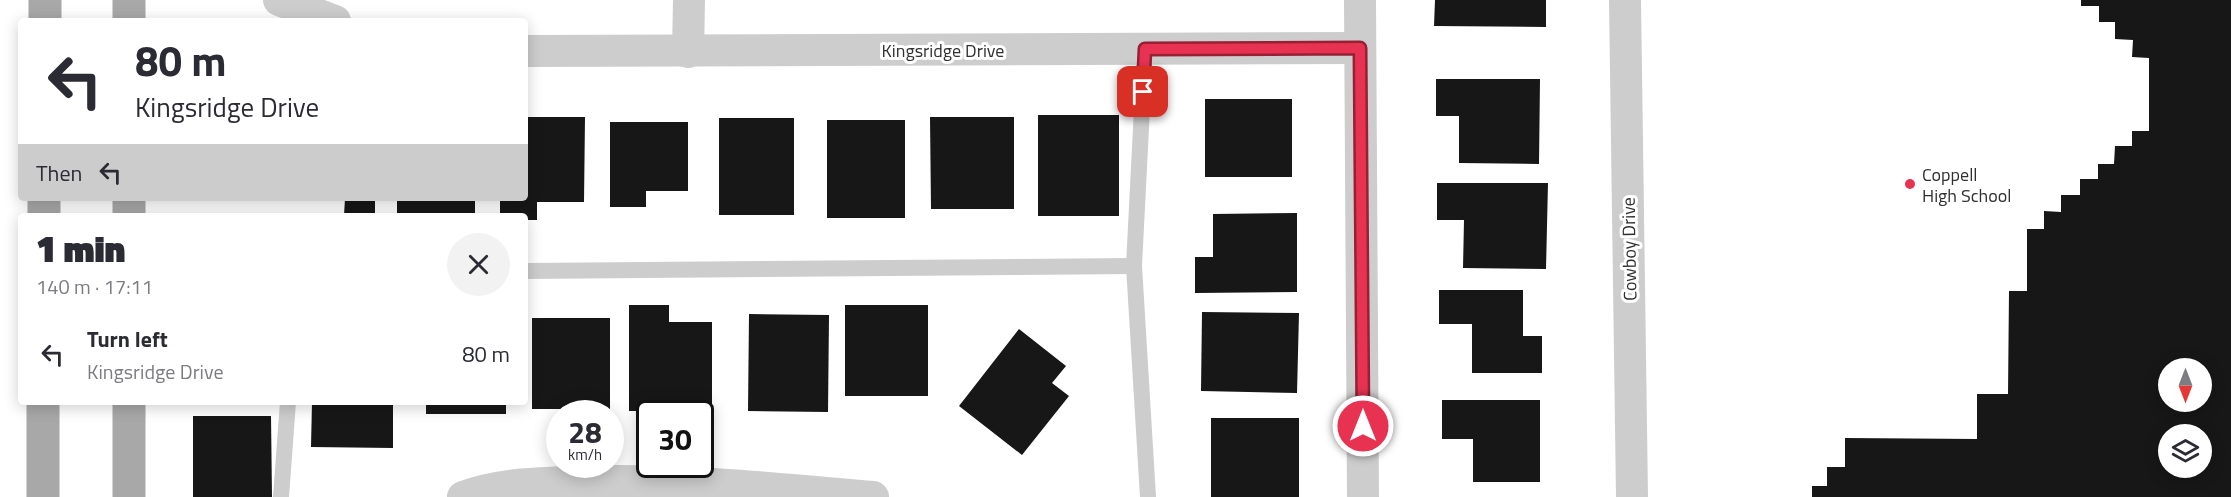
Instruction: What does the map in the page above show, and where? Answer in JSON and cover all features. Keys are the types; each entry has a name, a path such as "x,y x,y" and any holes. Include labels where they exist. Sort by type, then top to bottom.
{"main road":[{"path":"45,0 45,18"},
{"path":"129,0 129,18"},
{"path":"43,405 43,497"},
{"path":"129,405 129,497"}],"street":[{"path":"279,0 327,18"},
{"path":"688,52 689,0"},
{"path":"1360,0 1363,497"},
{"name":"Cowboy Drive","path":"1625,0 1632,497"},
{"name":"Kingsridge Drive","path":"528,51 1360,48"},
{"path":"464,497 524,484 601,481 727,484 873,497"}],"lane":[{"path":"1145,49 1134,266 1148,497"},
{"path":"528,271 1134,266"},
{"path":"281,497 288,405"}],"building":[{"path":"1435,0 1546,0 1546,27 1434,26"},
{"path":"2081,0 2231,0 2231,497 1812,497 1812,486 1827,486 1827,467 1845,467 1845,438 1977,439 1977,394 2008,394 2009,291 2027,291 2027,229 2044,229 2044,211 2061,212 2061,195 2080,195 2080,179 2098,179 2098,164 2114,164 2115,146 2132,146 2132,131 2149,131 2149,58 2132,57 2133,40 2115,39 2115,22 2099,22 2099,6 2081,6"},
{"path":"1436,79 1540,79 1539,164 1459,163 1459,116 1436,116"},
{"path":"1205,99 1292,99 1292,177 1205,177"},
{"path":"1038,115 1119,115 1119,216 1038,216"},
{"path":"528,117 585,117 584,202 537,202 537,220 528,220 528,213 500,213 500,201 528,201"},
{"path":"930,117 1014,117 1014,209 931,209"},
{"path":"719,118 794,118 794,215 719,215"},
{"path":"827,120 905,120 905,218 827,218"},
{"path":"610,122 688,122 688,191 646,191 646,207 610,207"},
{"path":"1437,183 1548,183 1546,269 1463,268 1464,220 1437,220"},
{"path":"345,201 375,201 375,213 344,213"},
{"path":"397,201 475,201 475,213 397,213"},
{"path":"1297,213 1297,292 1195,293 1195,257 1213,257 1213,214"},
{"path":"1439,290 1523,290 1523,336 1542,336 1542,373 1472,373 1472,324 1439,324"},
{"path":"629,305 669,305 669,322 712,322 712,400 636,400 636,411 629,411"},
{"path":"845,305 928,305 928,396 845,396"},
{"path":"1202,312 1299,313 1297,393 1201,391"},
{"path":"749,314 829,315 828,412 748,411"},
{"path":"532,318 610,318 610,400 546,400 546,409 532,409"},
{"path":"1019,329 1066,366 1052,383 1069,396 1022,455 959,406"},
{"path":"1442,400 1540,400 1540,482 1473,482 1473,439 1442,439"},
{"path":"312,405 393,405 393,448 311,447"},
{"path":"426,405 506,405 506,414 426,414"},
{"path":"193,416 271,416 272,497 193,497"},
{"path":"1211,418 1299,418 1299,497 1211,497"}],"place":[{"name":"Coppell High School","path":"1910,184"}],"route":[{"path":"1143,92 1145,49 1360,48 1363,426"}]}
